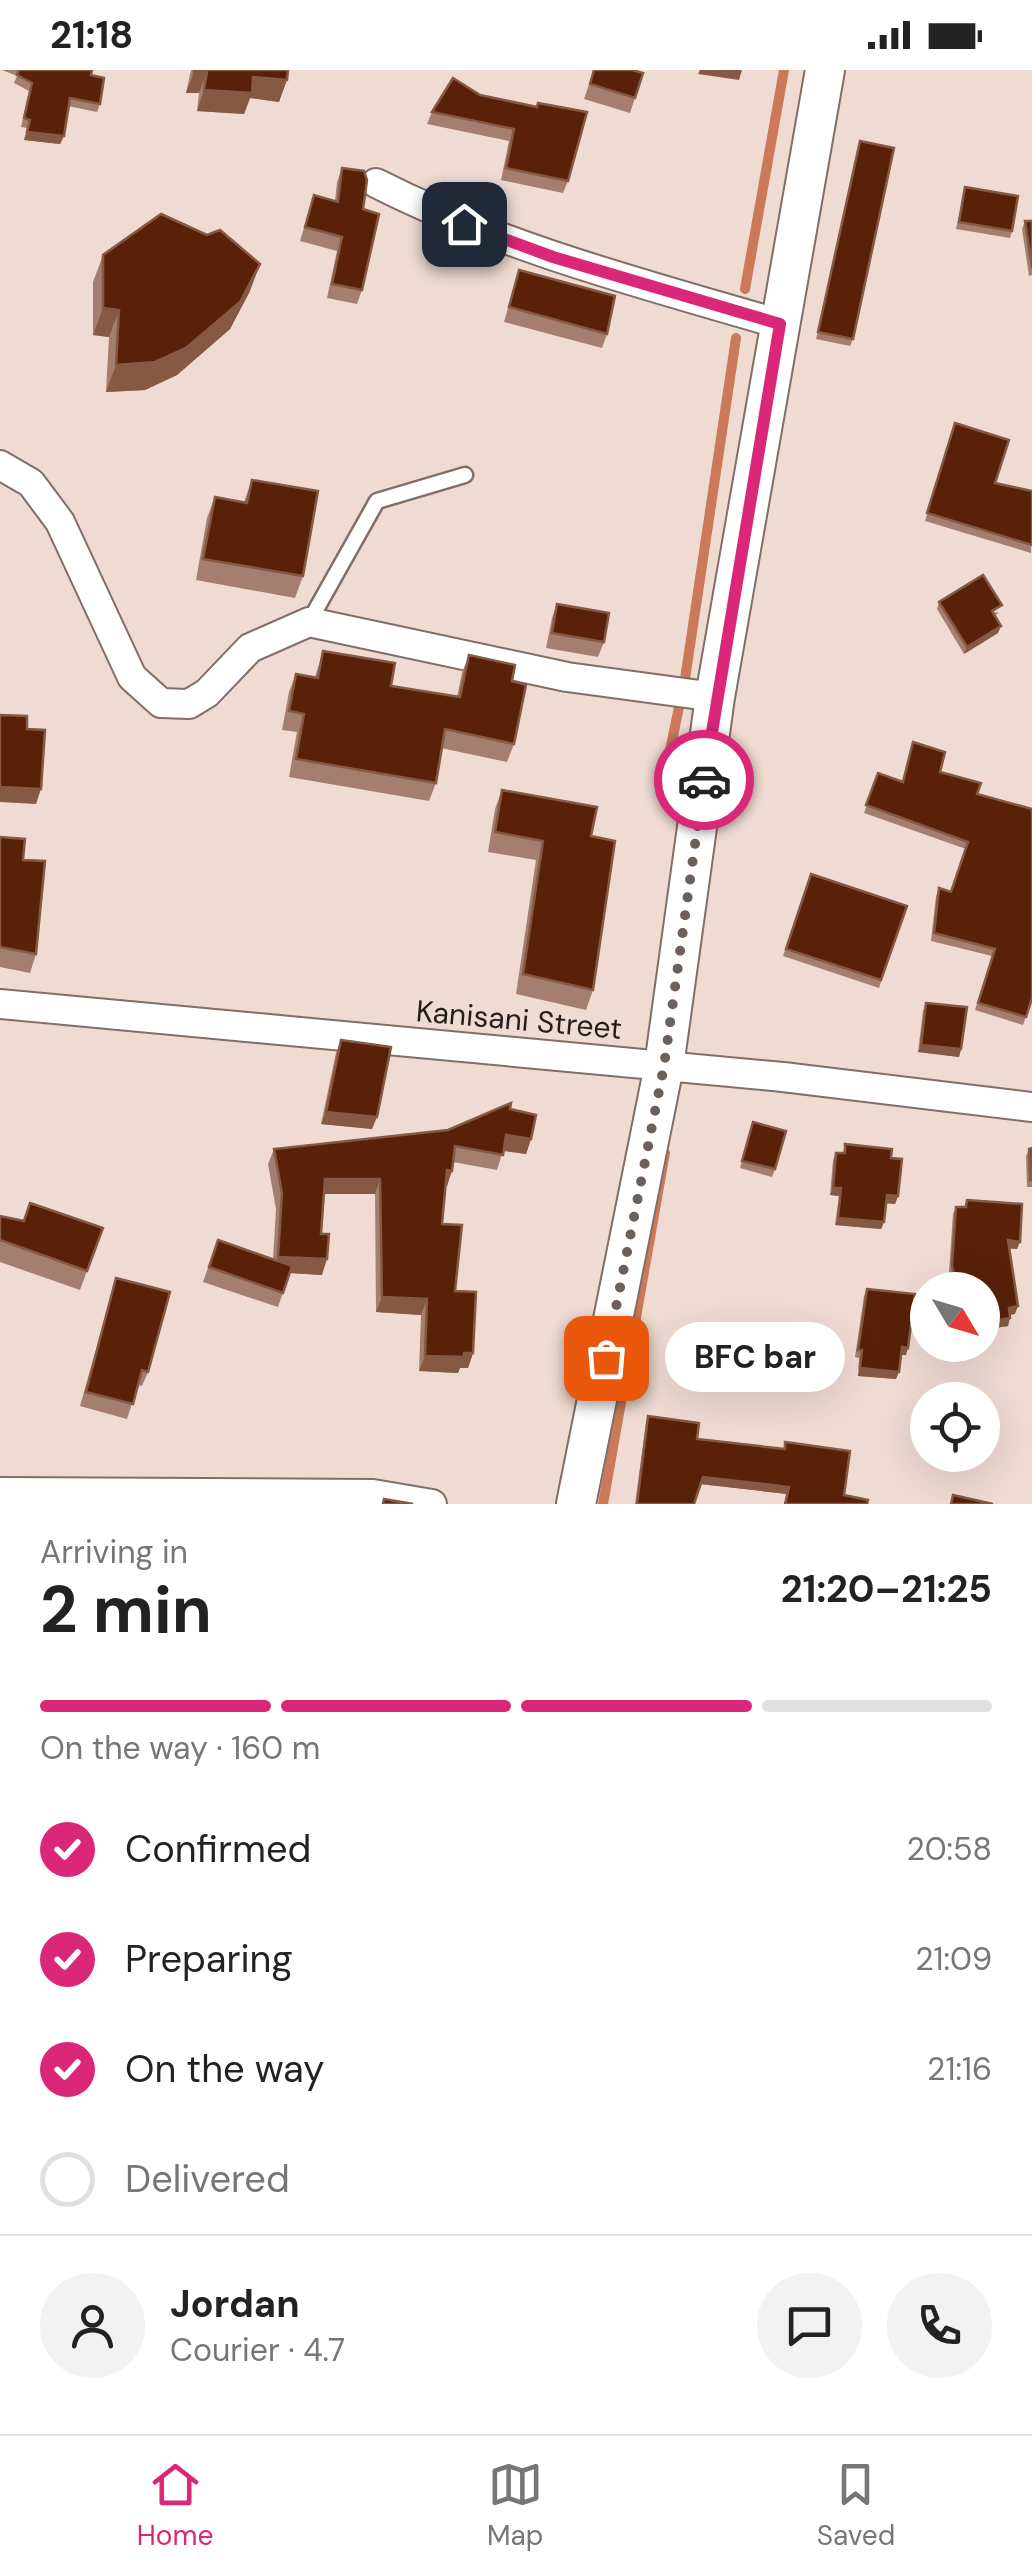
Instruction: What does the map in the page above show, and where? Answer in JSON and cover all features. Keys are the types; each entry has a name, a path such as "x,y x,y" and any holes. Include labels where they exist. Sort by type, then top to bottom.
{"main road":[{"path":"576,1504 664,1066 715,697 824,70"}],"street":[{"path":"376,183 435,213 553,257 780,324"},
{"path":"0,464 31,483 60,522 132,677 161,703 189,704 207,692 250,648 310,622 567,677 715,697"},
{"name":"Kanisani Street","path":"0,1004 664,1066 1032,1106"},
{"path":"0,1492 373,1494 432,1504"}],"lane":[{"path":"310,622 377,502 465,475"}],"building":[{"path":"19,70 92,70 91,75 104,78 100,104 70,98 64,136 27,132 30,120 24,118 32,83 17,75"},
{"path":"194,70 288,70 287,80 253,77 252,93 204,90 207,72"},
{"path":"594,70 643,73 635,98 590,84"},
{"path":"453,78 480,95 587,112 568,181 506,168 514,129 432,112"},
{"path":"860,141 894,148 853,339 818,332"},
{"path":"342,168 364,171 367,180 363,209 379,214 362,290 332,284 342,237 305,227 314,195 338,202"},
{"path":"965,187 1018,196 1012,231 959,222"},
{"path":"161,214 207,235 220,230 260,264 240,302 186,348 155,362 116,365 119,310 103,308 103,255"},
{"path":"1025,221 1032,221 1032,268"},
{"path":"519,270 615,296 607,334 509,307"},
{"path":"955,423 1009,440 995,483 1032,491 1032,545 927,513"},
{"path":"252,480 318,491 303,576 203,559 215,497 247,503"},
{"path":"983,575 1002,605 992,611 1001,626 967,647 939,602"},
{"path":"557,604 609,613 604,642 552,633"},
{"path":"323,651 395,663 391,686 460,697 469,655 515,665 512,681 526,685 514,744 445,729 436,783 296,759 304,714 289,711 296,674 318,678"},
{"path":"0,715 27,716 27,729 45,730 41,789 0,787"},
{"path":"913,742 945,752 940,772 981,783 977,794 1032,809 1032,998 1026,1017 978,1003 995,949 934,933 939,888 951,892 968,842 866,805 878,773 903,782"},
{"path":"502,790 597,807 591,836 615,841 593,990 523,974 543,841 495,832"},
{"path":"0,837 25,839 23,860 45,861 36,954 0,947"},
{"path":"811,874 907,906 881,980 786,949"},
{"path":"926,1003 967,1007 961,1049 921,1045"},
{"path":"341,1040 391,1047 377,1117 326,1112"},
{"path":"511,1103 510,1109 536,1115 531,1139 506,1135 503,1155 455,1146 452,1171 447,1170 442,1224 462,1225 455,1291 476,1292 473,1353 464,1353 464,1357 425,1356 427,1299 382,1297 380,1179 325,1179 321,1234 329,1234 327,1259 278,1257 282,1193 274,1149 448,1130"},
{"path":"753,1122 786,1131 775,1169 742,1161"},
{"path":"845,1144 892,1149 891,1158 902,1159 898,1196 887,1195 884,1222 838,1218 841,1188 833,1188 836,1153 845,1153"},
{"path":"1032,1148 1032,1179 1030,1180 1029,1149"},
{"path":"967,1200 1022,1204 1020,1242 1008,1240 1018,1306 1009,1308 1010,1318 1000,1320 1000,1272 953,1272 956,1207 966,1207"},
{"path":"30,1203 103,1228 87,1271 0,1240 0,1216 24,1221"},
{"path":"218,1240 292,1266 283,1293 209,1267"},
{"path":"116,1278 170,1292 148,1372 142,1370 133,1404 86,1392"},
{"path":"867,1289 910,1293 908,1348 902,1347 899,1372 860,1368 862,1350 858,1350"},
{"path":"648,1416 699,1423 697,1439 785,1449 785,1442 850,1451 844,1495 868,1500 867,1504 785,1504 789,1487 703,1477 694,1504 637,1504"},
{"path":"953,1495 993,1504 951,1504"},
{"path":"384,1499 413,1504 383,1504"}],"waterway":[{"path":"745,289 784,70"},
{"path":"685,679 736,338"},
{"path":"661,794 679,707"},
{"path":"603,1504 665,1153"}],"way so far":[{"path":"606,1358 664,1066 704,780"}],"place":[{"name":"BFC bar","path":"606,1358"}],"route":[{"path":"464,224 553,257 780,324 704,780"}]}
